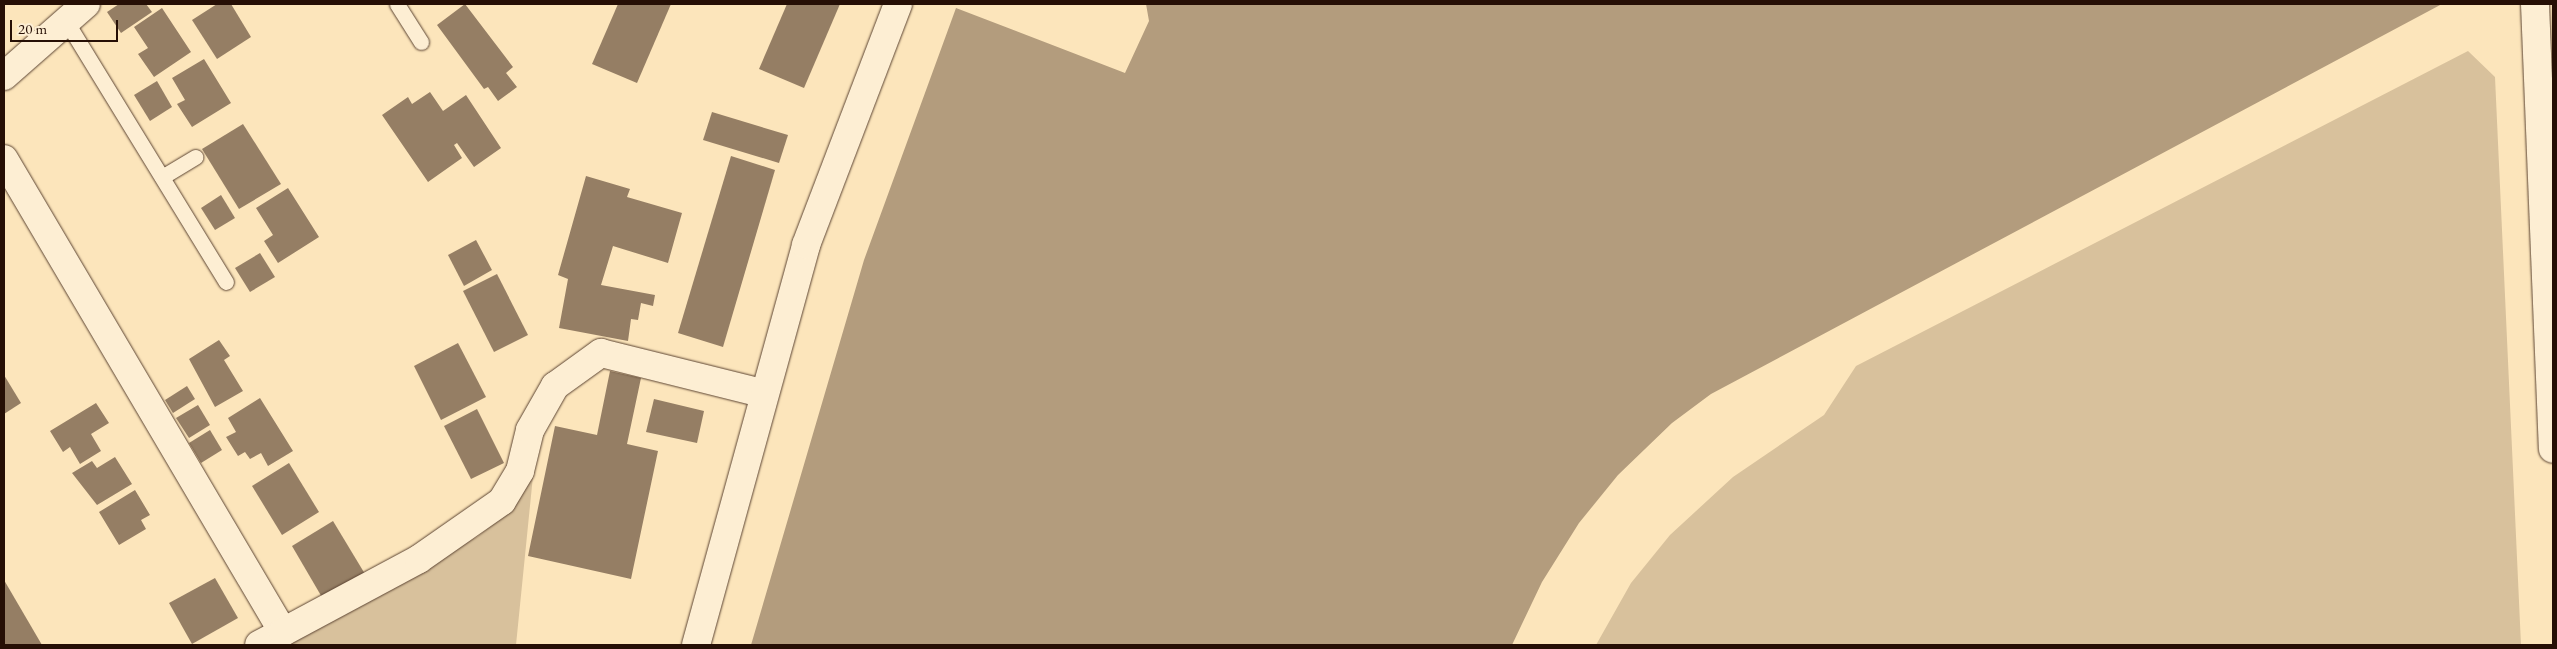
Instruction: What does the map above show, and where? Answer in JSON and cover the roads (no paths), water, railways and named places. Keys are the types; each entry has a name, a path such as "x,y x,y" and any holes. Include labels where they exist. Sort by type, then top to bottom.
{"street":[{"path":"696,645 762,393 806,245 898,4"},
{"path":"2535,4 2553,449"},
{"path":"4,76 76,12"},
{"path":"4,159 283,632"},
{"path":"260,645 419,559 502,501 520,471 530,430 555,386 601,353 762,393"}],"lane":[{"path":"397,4 421,42"},
{"path":"76,12 162,177 226,282"},
{"path":"162,177 195,158"}]}
